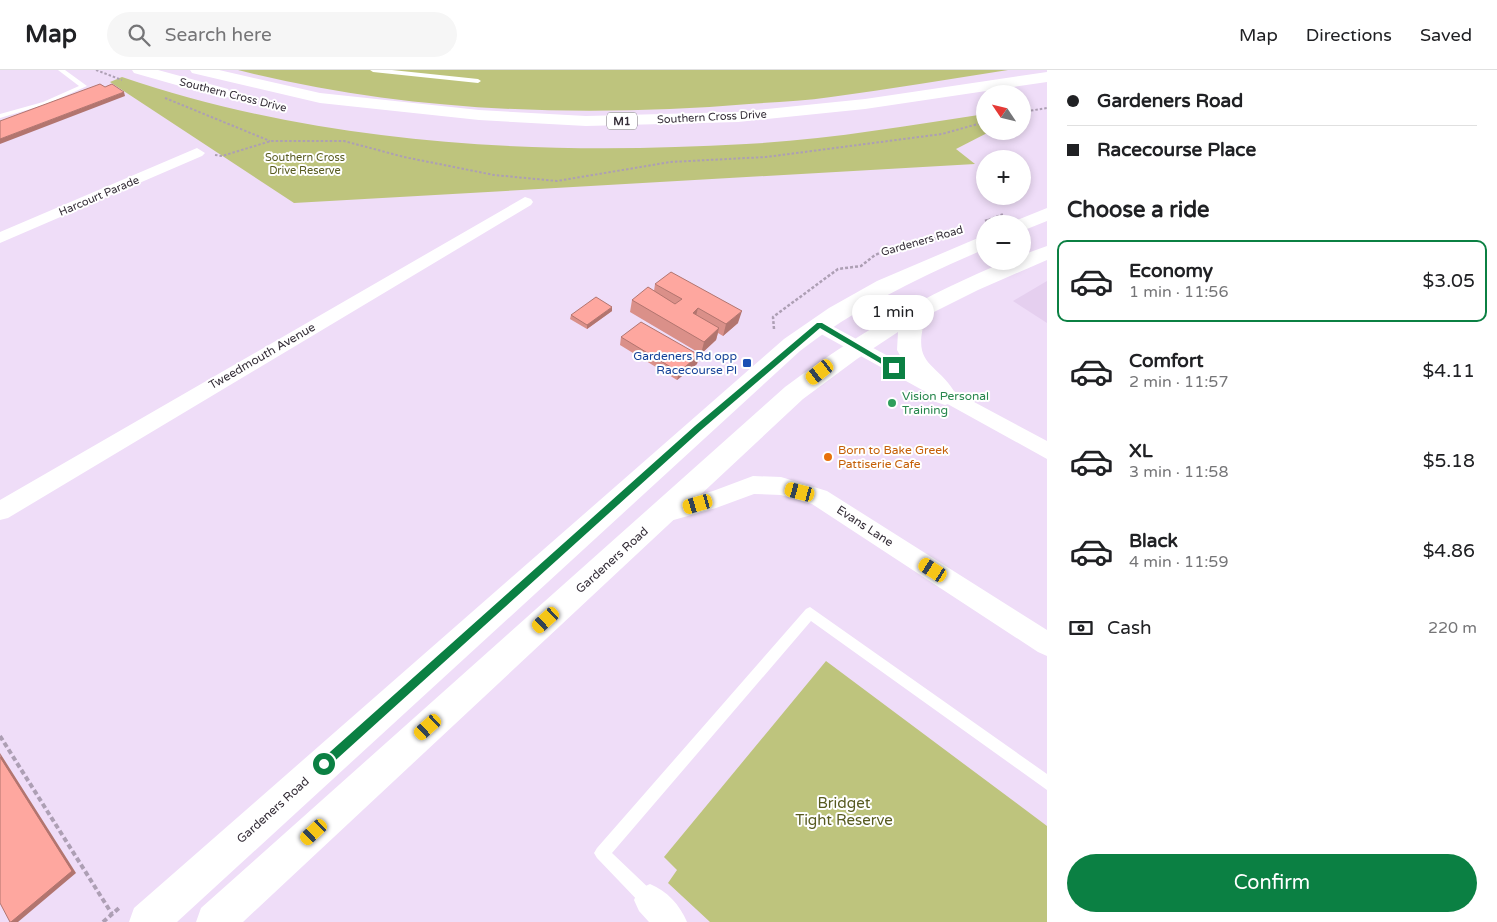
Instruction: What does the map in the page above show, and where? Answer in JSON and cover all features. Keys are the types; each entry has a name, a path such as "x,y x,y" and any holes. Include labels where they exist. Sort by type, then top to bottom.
{"main road":[{"name":"Southern Cross Drive","path":"198,70 320,98 488,116 586,121 682,120 738,117 864,104 1047,77"},
{"name":"Southern Cross Drive","path":"135,76 242,98"},
{"path":"1031,95 1047,92"},
{"name":"Southern Cross Drive","path":"780,130 976,103"},
{"name":"Southern Cross Drive","path":"296,110 433,127 565,137 640,138 751,133"},
{"path":"1031,216 1047,214"},
{"name":"Gardeners Road","path":"148,922 698,428 819,325 976,235"},
{"name":"Gardeners Road","path":"215,922 794,393 856,347 916,312 946,296 1047,252"},
{"path":"916,312 909,336 909,350 916,364 945,396"}],"street":[{"name":"Harcourt Parade","path":"0,238 197,153"},
{"name":"Tweedmouth Avenue","path":"0,511 525,202"},
{"path":"819,325 1047,451"},
{"name":"Evans Lane","path":"663,514 753,485 781,486 819,497 1047,644"},
{"path":"650,900 671,922"}],"lane":[{"path":"0,116 45,103 84,86 61,70"},
{"path":"373,70 478,81"},
{"path":"650,900 602,853 810,613 1047,783"}],"path":[{"path":"96,70 135,76"},
{"path":"157,94 271,141"},
{"path":"1031,111 1047,108"},
{"path":"197,153 222,156 271,141 344,140 404,157 494,175 557,181 670,162 766,157 932,135 976,124"},
{"name":"Gardeners Road","path":"775,334 773,317 832,272 838,269 861,266 875,255 895,247 942,236"},
{"path":"0,736 112,914 103,922"}],"shaded area":[{"path":"1047,281 1047,323 1013,301"}],"green space":[{"path":"238,70 1008,70 811,100 685,108 557,110 492,108 364,95"},
{"name":"Southern Cross Drive Reserve","path":"122,77 198,100 274,118 352,131 430,140 509,146 588,148 746,144 866,132 976,115 976,139 956,149 975,164 294,203 110,82"},
{"name":"Bridget Tight Reserve","path":"826,661 1047,826 1047,922 710,922 668,883 677,870 664,857"}],"building":[{"path":"100,84 105,87 112,84 124,92 0,139 0,121"},
{"path":"671,272 742,311 726,324 698,308 693,313 719,328 704,342 632,300 648,287 675,304 682,299 655,284"},
{"path":"596,297 612,307 587,325 571,315"},
{"path":"641,322 699,355 679,372 621,337"},
{"path":"0,757 72,871 11,922 0,903"}],"place":[{"name":"Gardeners Rd opp Racecourse Pl","path":"747,363"},
{"name":"Vision Personal Training","path":"892,403"},
{"name":"Born to Bake Greek Pattiserie Cafe","path":"828,457"}],"route":[{"path":"324,764 698,428 792,346 819,325 894,368"}]}
